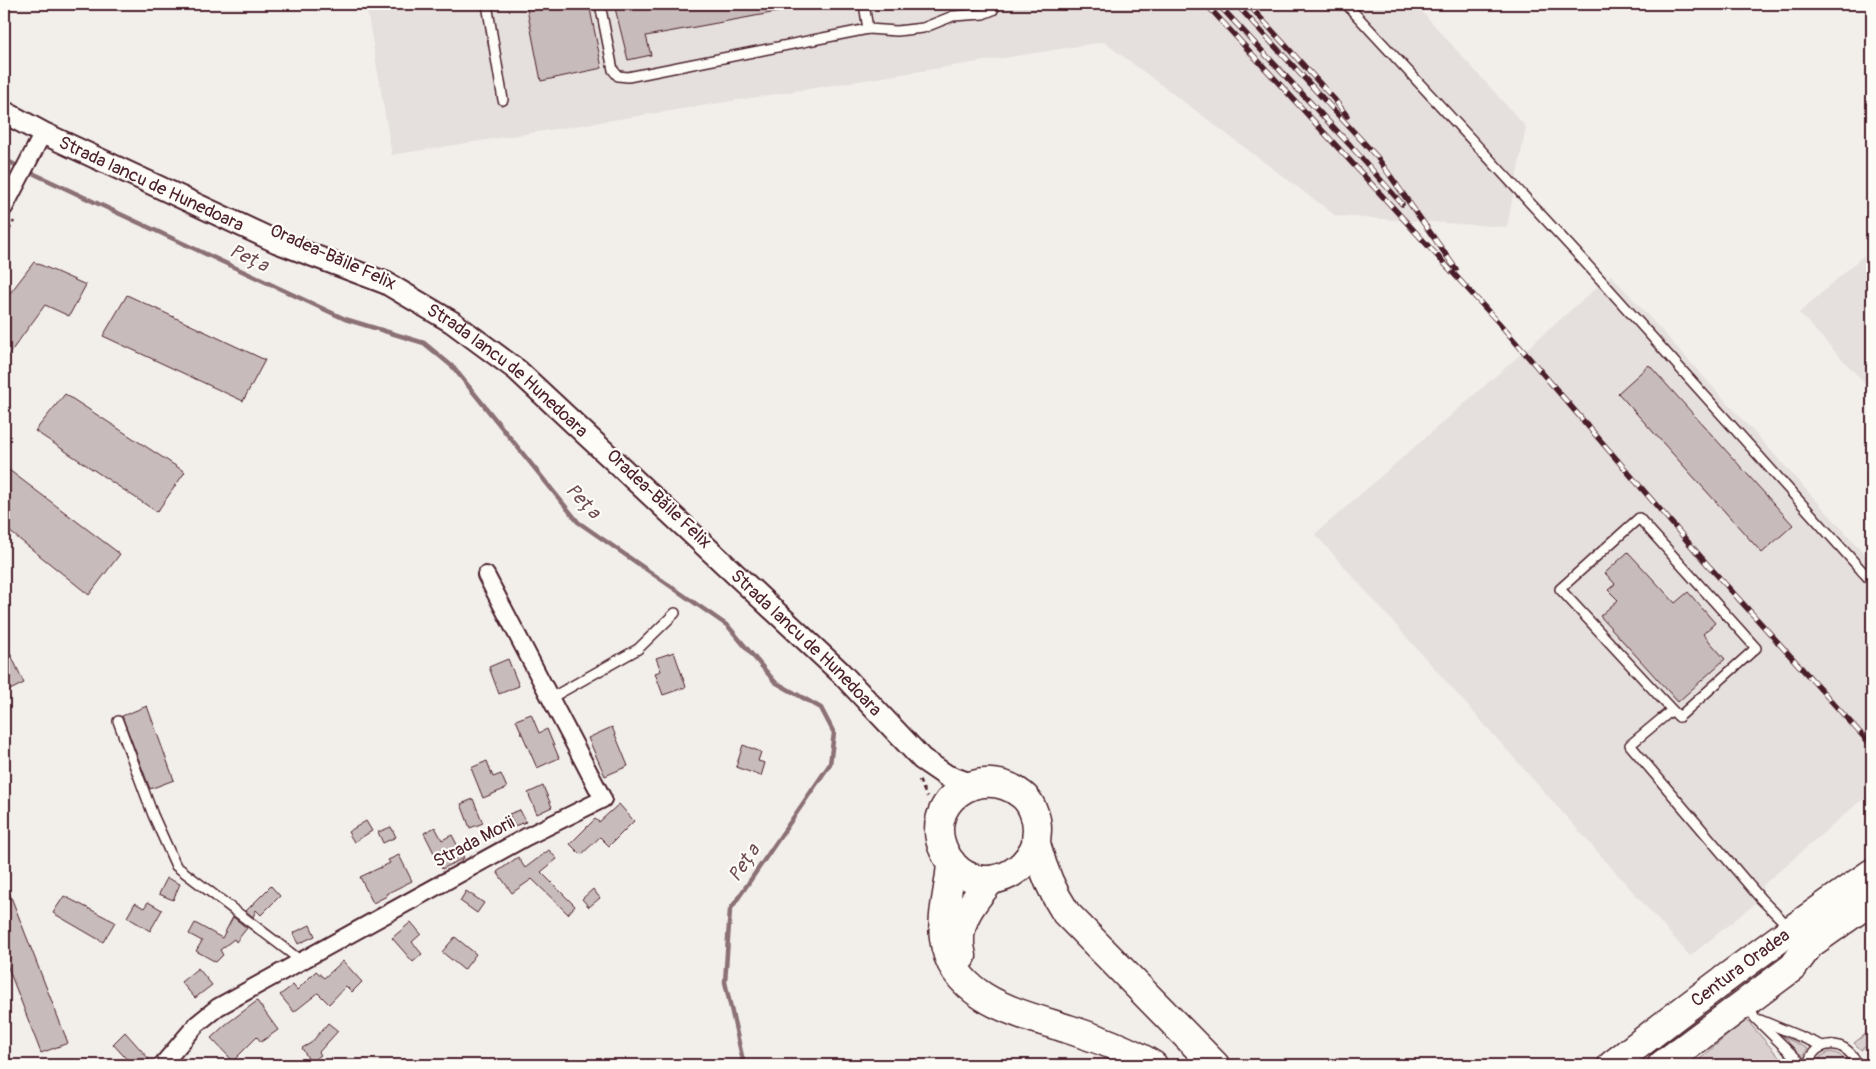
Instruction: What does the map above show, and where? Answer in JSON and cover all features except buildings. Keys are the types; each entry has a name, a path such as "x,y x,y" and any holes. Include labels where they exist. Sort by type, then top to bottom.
{"highway":[{"path":"982,995 969,976 960,949 963,919 968,907 999,878 1022,866 1033,852 1038,827 1033,811 1024,797 1011,787 985,782 972,785 957,794 942,816 940,836 942,846 951,862 962,872 976,878 999,878 1066,912"},
{"path":"1036,844 1051,886 1066,912 1215,1065"},
{"path":"951,862 950,883 943,921 944,939 948,956 957,972 970,986 982,995 1010,1010 1117,1048 1153,1065"},
{"name":"Centura Oradea","path":"1637,1055 1791,929 1872,873"},
{"name":"Centura Oradea","path":"1612,1065 1637,1055 1872,890"},
{"path":"1662,1065 1751,1010 1793,967 1810,944 1872,900"},
{"path":"1598,1065 1637,1055"}],"street":[{"name":"Strada Iancu de Hunedoara","path":"4,112 40,139 277,242 386,283 452,322 516,370 560,410 840,672 922,759 947,776 972,785"},
{"path":"4,208 40,139"},
{"name":"Strada Morii","path":"162,1065 196,1024 218,1007 300,960 526,837 602,799 486,575"},
{"name":"Strada Iancu de Hunedoara","path":"922,759 936,784 946,808"}],"lane":[{"path":"487,4 503,100"},
{"path":"600,4 613,70 618,76 628,77 868,29 897,31 923,28 954,16 983,14 993,10 996,4"},
{"path":"864,4 868,29"},
{"path":"1346,4 1592,271 1872,582"},
{"path":"1639,518 1756,648 1679,717 1672,710 1560,589 1639,518"},
{"path":"550,699 638,649 675,613"},
{"path":"1672,710 1630,745 1761,899 1791,929"},
{"path":"118,721 153,815 176,866 300,960"},
{"path":"1751,1010 1823,1046 1838,1045 1844,1048 1855,1058 1857,1065"},
{"path":"1751,1010 1803,1065"},
{"path":"1808,1065 1812,1055 1823,1046"}],"shaded area":[{"path":"366,4 1415,4 1526,127 1507,227 1336,216 1104,42 392,155"},
{"path":"1872,248 1872,391 1799,313"},
{"path":"1611,275 1872,562 1872,796 1859,802 1763,885 1761,899 1690,956 1315,534"},
{"path":"1746,1019 1786,1065 1693,1065"},
{"path":"1872,1029 1872,1042 1861,1050 1854,1043"},
{"path":"1778,1034 1808,1049 1802,1057"},
{"path":"1829,1052 1840,1055 1847,1065 1816,1065 1820,1057"}],"waterway":[{"name":"Peța","path":"4,159 21,168"},
{"name":"Peța","path":"28,171 345,319 424,343 453,367 578,522 728,626 775,682 821,708 834,733 830,764 730,910 725,982 744,1065"}],"railway":[{"path":"1206,4 1499,323 1707,564 1872,746"},
{"path":"1218,4 1350,145 1402,204"},
{"path":"1236,4 1377,157 1456,269"},
{"path":"1248,4 1334,99 1347,116"}]}
